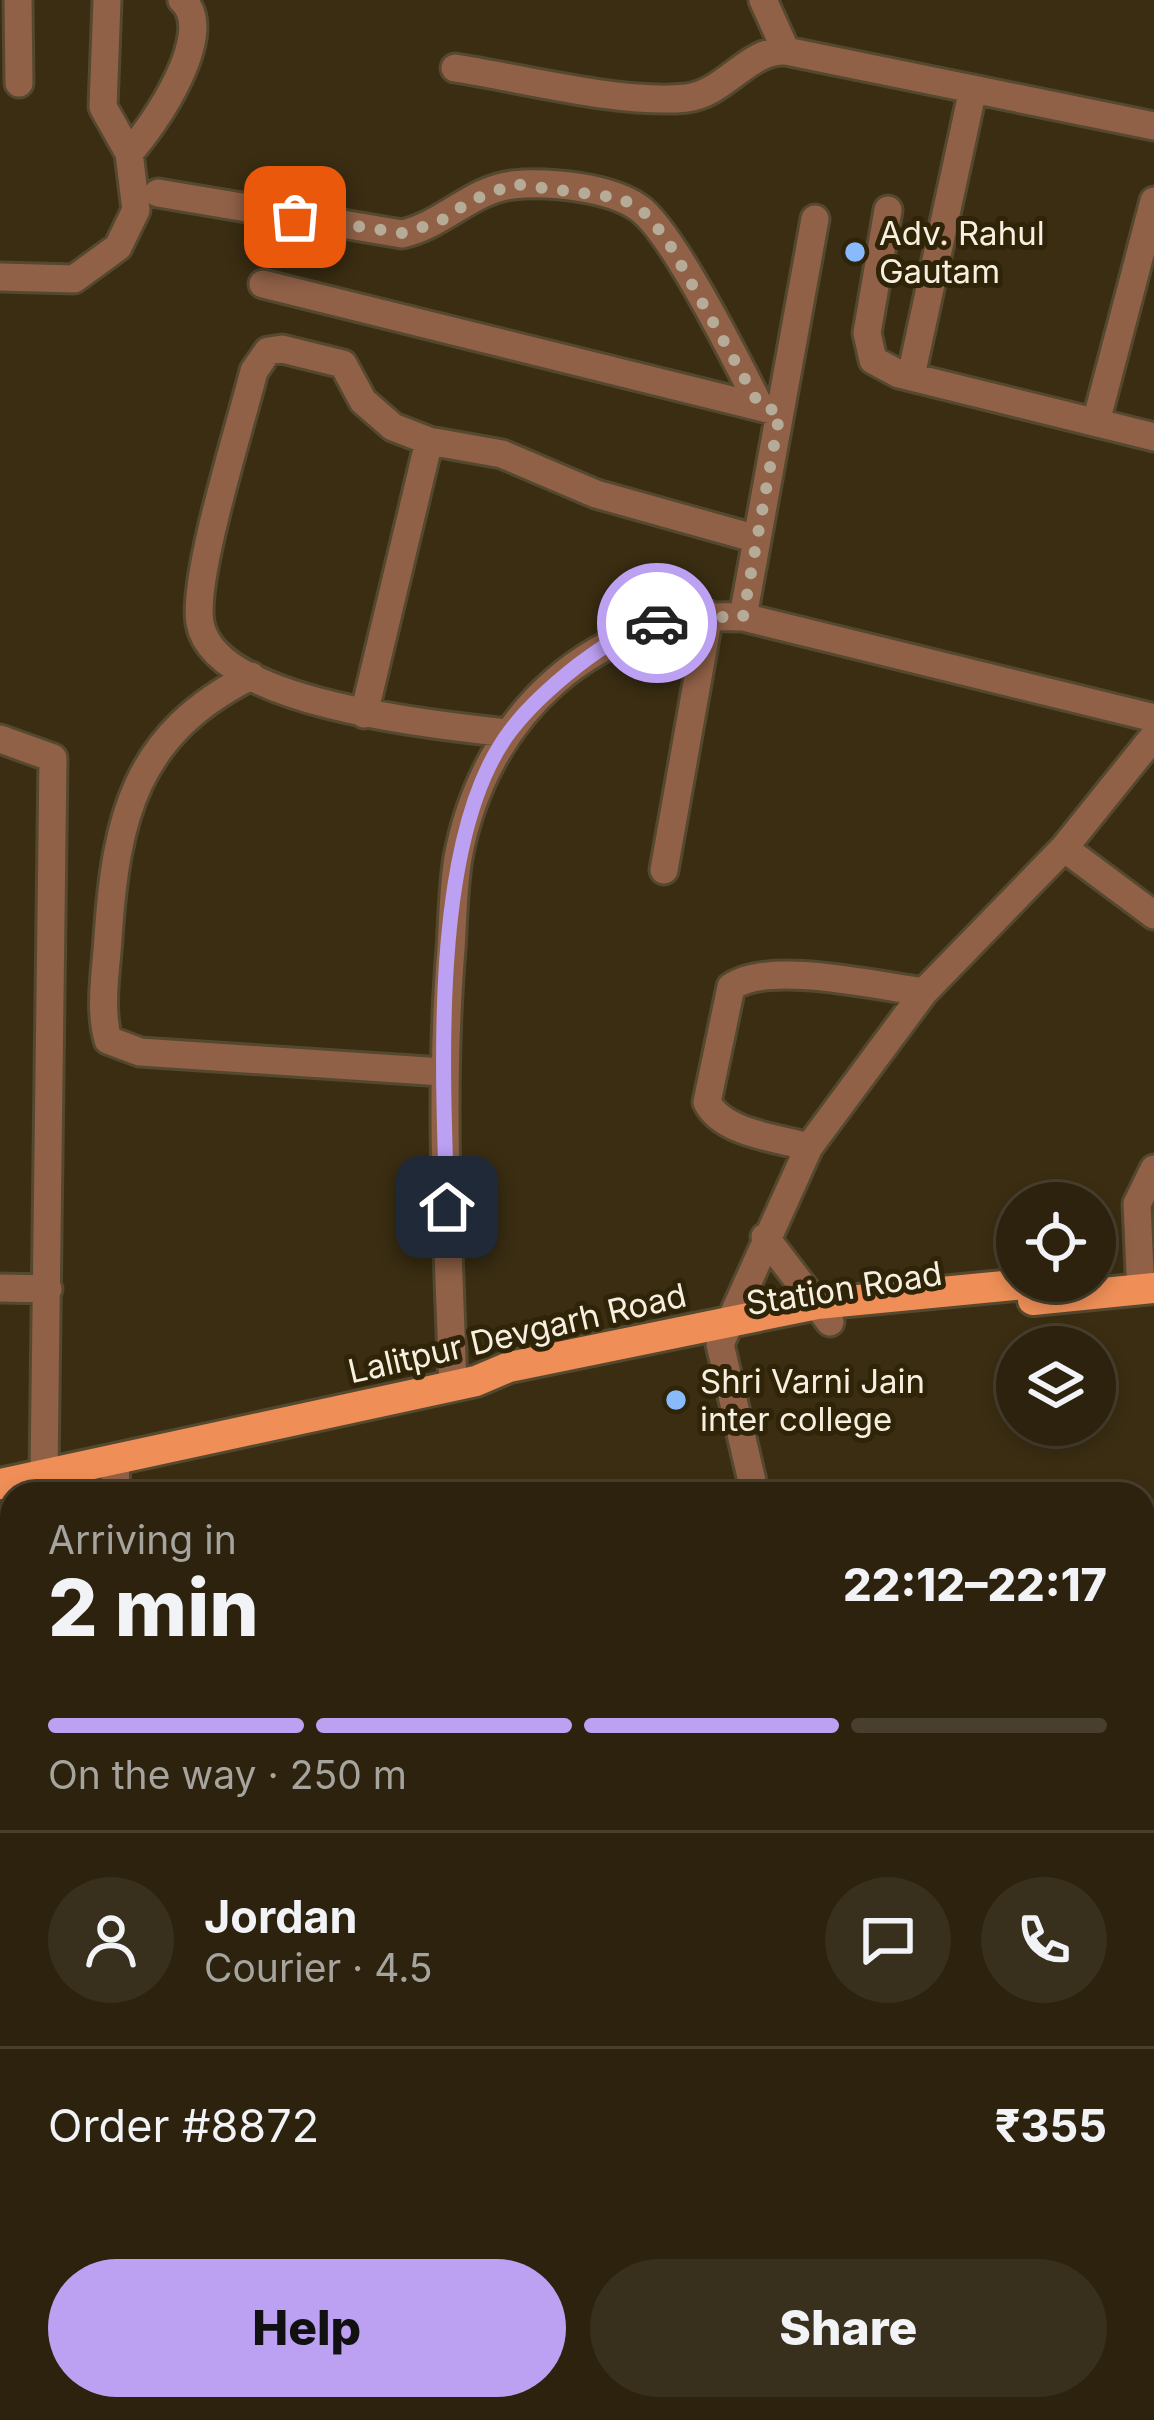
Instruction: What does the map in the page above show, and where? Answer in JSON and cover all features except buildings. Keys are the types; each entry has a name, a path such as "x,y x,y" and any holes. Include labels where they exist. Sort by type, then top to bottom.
{"main road":[{"path":"1116,1277 1149,1277"},
{"name":"Station Road","path":"823,1313 1149,1277"},
{"name":"Lalitpur Devgarh Road","path":"9,1482 465,1384 508,1366 996,1289"}],"street":[{"path":"18,0 19,83"},
{"path":"0,277 74,279 118,248 136,210 129,153 103,107 107,0"},
{"path":"129,153 154,127 187,53 193,19 182,0"},
{"path":"763,0 786,51"},
{"path":"455,68 643,97 688,98 717,88 765,54 786,51 1154,126"},
{"path":"911,376 973,89"},
{"path":"158,193 402,233 439,222 472,200 514,184 620,198 642,210 666,238 770,409"},
{"path":"1096,422 1154,201"},
{"path":"888,210 867,350 886,369 1154,437"},
{"path":"743,617 757,539 770,409 814,219"},
{"path":"263,284 770,409"},
{"path":"508,733 321,704 251,676 213,650 204,637 199,604 260,360 281,349 333,359 350,372 376,416 429,441 502,454 613,500 757,539"},
{"path":"364,713 429,441"},
{"path":"664,870 709,615"},
{"path":"465,1384 443,1072 458,857 477,796 508,733 548,688 604,646 641,627 709,615 743,617 1154,718"},
{"path":"251,676 187,717 149,762 130,797 113,864 104,997 108,1040 140,1052 443,1072"},
{"path":"751,1482 740,1445 725,1333 809,1147 924,992 1064,848 1154,736"},
{"path":"0,739 52,758 55,806 44,1474"},
{"path":"1064,848 1154,915"},
{"path":"809,1147 731,1124 713,1115 706,1102 731,987 756,975 786,975 924,992"},
{"path":"1149,1277 1136,1204 1154,1169"},
{"path":"765,1237 823,1313"},
{"path":"0,1288 48,1289"},
{"path":"115,1482 116,1458"}],"way so far":[{"path":"295,217 402,233 423,229 491,190 514,184 608,194 652,219 734,353 760,406 780,412 743,617 680,617 657,623"}],"place":[{"name":"Adv. Rahul Gautam","path":"855,252"},
{"name":"Shri Varni Jain inter college","path":"676,1400"}],"route":[{"path":"447,1207 443,1072 447,998 458,857 477,796 508,733 548,688 604,646 657,623"}]}
